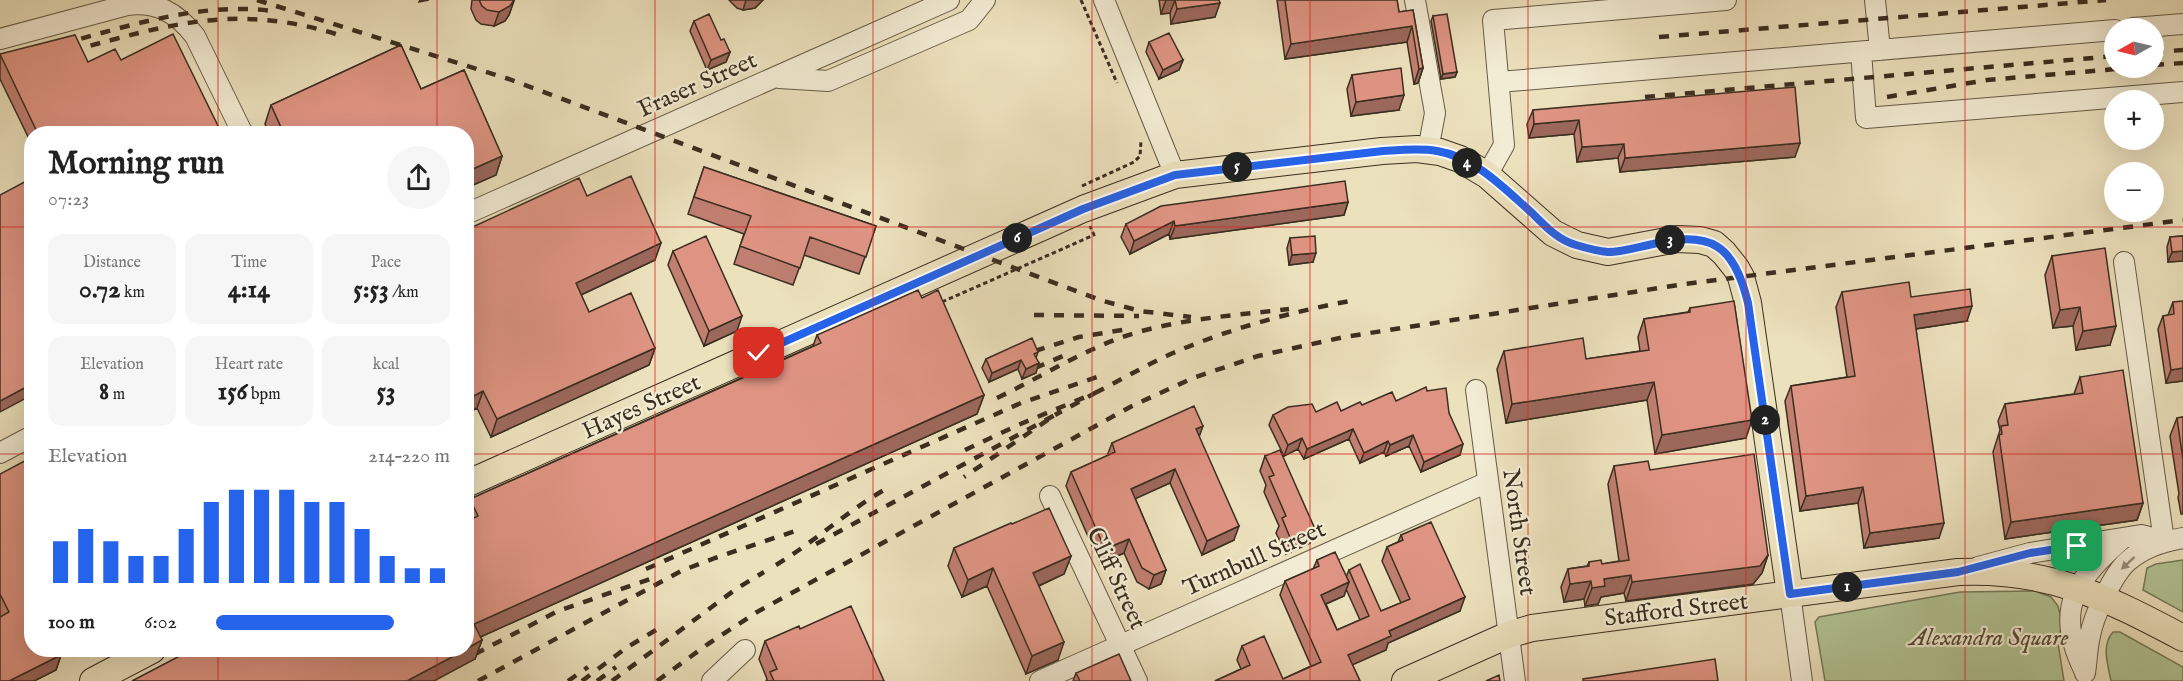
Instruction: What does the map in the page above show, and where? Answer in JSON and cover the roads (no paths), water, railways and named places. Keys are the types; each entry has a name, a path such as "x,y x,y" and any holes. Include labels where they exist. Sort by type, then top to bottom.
{"main road":[{"name":"Hayes Street","path":"474,480 1083,209 1175,175 1383,151 1428,150 1460,159 1487,175 1569,243 1608,252 1677,239 1700,240 1719,247 1731,260 1741,277 1748,303 1790,594"},
{"name":"Stafford Street","path":"1405,681 1508,635 1532,628 1958,572 2012,573 2077,588 2103,598 2183,638"},
{"path":"93,681 139,657"}],"street":[{"name":"Fraser Street","path":"474,210 949,0"},
{"path":"775,77 828,81 969,20 985,0"},
{"path":"1104,0 1175,175"},
{"path":"1415,0 1435,113 1428,150"},
{"path":"1487,175 1504,146 1493,20 1726,0"},
{"path":"1875,0 1866,118 2183,92"},
{"path":"0,39 139,4 165,9 189,29 201,46 239,126"},
{"path":"2164,26 2183,24"},
{"path":"1499,82 2104,31"},
{"path":"2124,262 2174,540"},
{"name":"North Street","path":"1476,390 1515,681"},
{"path":"1,451 24,440"},
{"name":"Turnbull Street","path":"1040,681 1488,482"},
{"name":"Cliff Street","path":"1050,496 1137,681"},
{"path":"1958,572 2030,553 2141,535 2174,540"},
{"path":"2086,677 2077,656 2070,609 2077,588 2094,565 2123,538"},
{"path":"2086,677 2090,635 2103,598 2125,564 2135,556 2174,540"},
{"path":"1790,594 1802,681"},
{"path":"712,681 733,673 745,650"}],"railway":[{"path":"257,0 509,79 1100,300 1140,311 1191,317"},
{"path":"1659,37 2106,0"},
{"path":"62,44 140,23 193,12 246,9 273,11"},
{"path":"71,51 172,26 235,19 268,20 302,25 339,35"},
{"path":"2164,51 2183,50"},
{"path":"1645,97 2104,57"},
{"path":"2164,64 2183,63"},
{"path":"1887,97 1987,80 2104,70"},
{"path":"657,681 757,612 1132,406 1193,378 1258,356 1344,337 1685,284 2183,220"},
{"path":"1095,393 1163,358 1216,336 1282,316 1350,301"},
{"path":"997,398 1086,352 1138,332 1201,319 1289,309"},
{"path":"1034,315 1139,316"},
{"path":"1035,351 1079,337 1128,329"},
{"path":"1035,368 1063,356"},
{"path":"646,569 1021,403 1100,376"},
{"path":"965,450 1095,393 1055,415"},
{"path":"816,544 1055,415 964,477"},
{"path":"776,565 884,490"},
{"path":"478,681 681,571 801,529"},
{"path":"612,681 736,589 764,572"},
{"path":"475,654 558,611 653,578"},
{"path":"582,681 626,648 656,630"},
{"path":"568,681 588,667"},
{"path":"597,681 616,667"}],"park label":[{"name":"Alexandra Square","path":"1989,637"}]}
